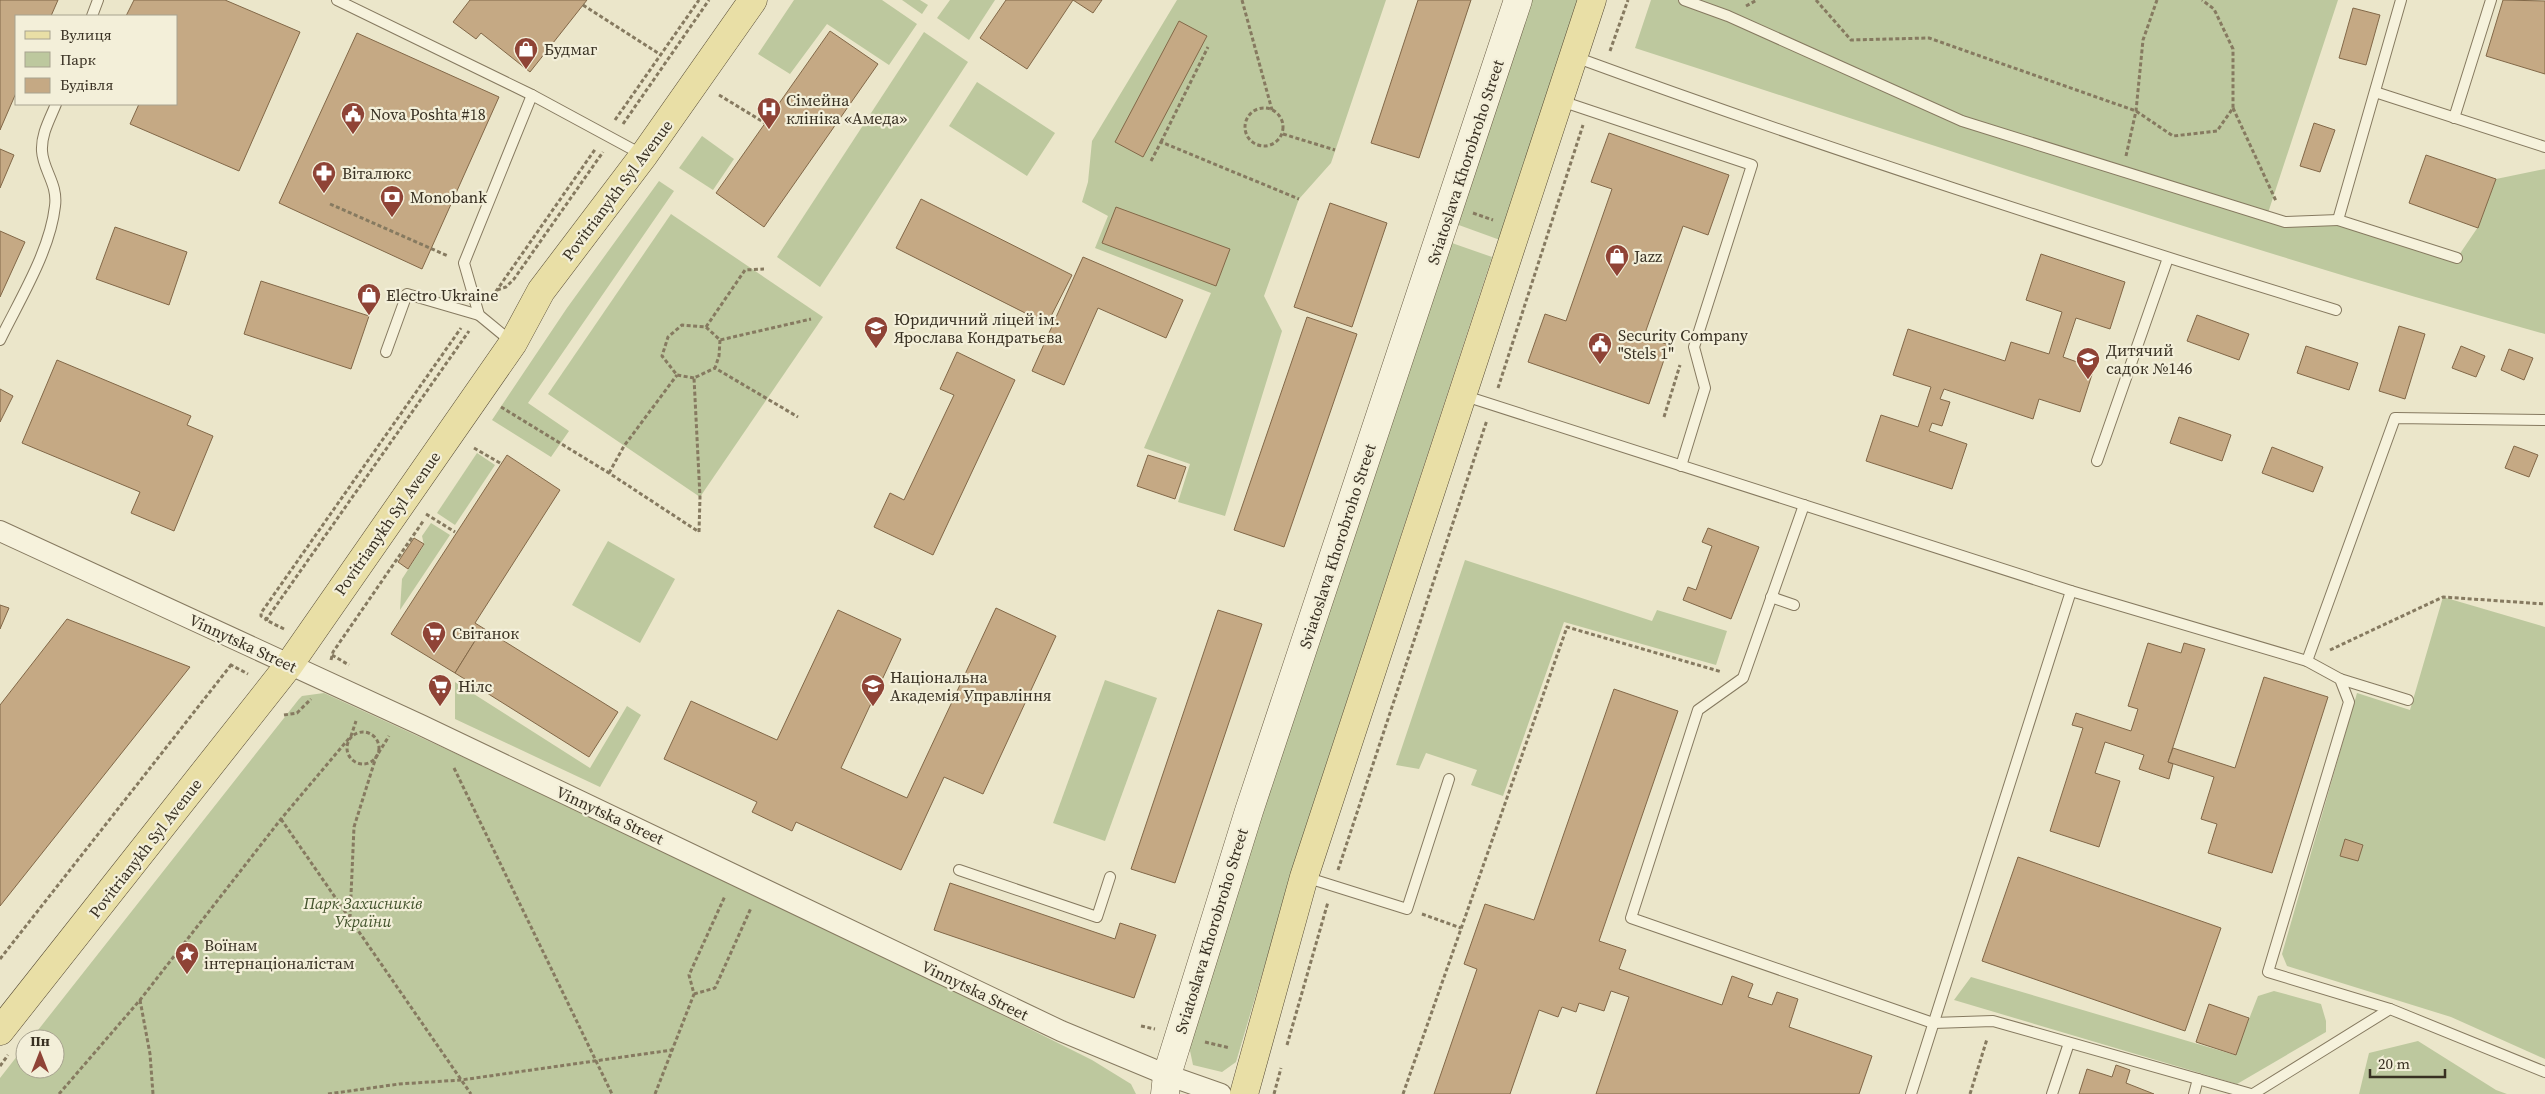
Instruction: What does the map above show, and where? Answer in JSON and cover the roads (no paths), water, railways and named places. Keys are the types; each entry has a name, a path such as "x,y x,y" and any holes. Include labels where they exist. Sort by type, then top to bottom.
{"main road":[{"path":"1244,1094 1304,877 1592,0"},
{"name":"Povitrianykh Syl Avenue","path":"0,1031 289,665 513,343 541,291 644,155 747,2"}],"street":[{"name":"Sviatoslava Khorobroho Street","path":"1166,1085 1179,1036 1249,810 1518,0"},
{"name":"Vinnytska Street","path":"0,531 740,877 1061,1031 1166,1085 1221,1094"}],"lane":[{"path":"92,15 98,0"},
{"path":"337,0 532,94 644,155"},
{"path":"1684,0 1728,16 1962,122 2285,222 2338,220 2457,258"},
{"path":"2338,220 2401,0"},
{"path":"2454,118 2491,0"},
{"path":"1573,56 1872,160 2168,258 2336,310"},
{"path":"2375,92 2545,148"},
{"path":"476,312 464,263 532,94"},
{"path":"1558,101 1752,164 1694,347 1704,388 1681,466"},
{"path":"0,340 49,236 56,204 54,184 42,152 43,134 56,105"},
{"path":"2097,461 2168,258"},
{"path":"386,352 407,294 476,312 513,343"},
{"path":"1462,394 2071,591 2307,661 2340,679 2408,700"},
{"path":"2307,661 2395,418 2545,420"},
{"path":"1804,505 1743,678 1698,710 1632,918 1933,1023 1993,1021 2252,1094 2390,1009"},
{"path":"1911,1094 2071,591"},
{"path":"1771,597 1794,605"},
{"path":"2340,679 2349,702 2268,972 2390,1009 2545,1072"},
{"path":"1304,877 1407,909 1449,779"},
{"path":"959,870 1097,917 1110,877"},
{"path":"2052,1094 2068,1043"},
{"path":"2194,1094 2198,1079"}],"place":[{"name":"Будмаг","path":"526,70"},
{"name":"Сімейна клініка «Амеда»","path":"769,130"},
{"name":"Nova Poshta #18","path":"353,135"},
{"name":"Віталюкс","path":"324,194"},
{"name":"Monobank","path":"392,218"},
{"name":"Jazz","path":"1617,277"},
{"name":"Electro Ukraine","path":"369,316"},
{"name":"Юридичний ліцей ім. Ярослава Кондратьєва","path":"876,349"},
{"name":"Security Company \"Stels 1\"","path":"1600,365"},
{"name":"Дитячий садок №146","path":"2088,380"},
{"name":"Світанок","path":"434,654"},
{"name":"Нілс","path":"440,707"},
{"name":"Національна Академія Управління","path":"873,707"},
{"name":"Воїнам інтернаціоналістам","path":"187,975"}],"park label":[{"name":"Парк Захисників України","path":"363,912"}]}
